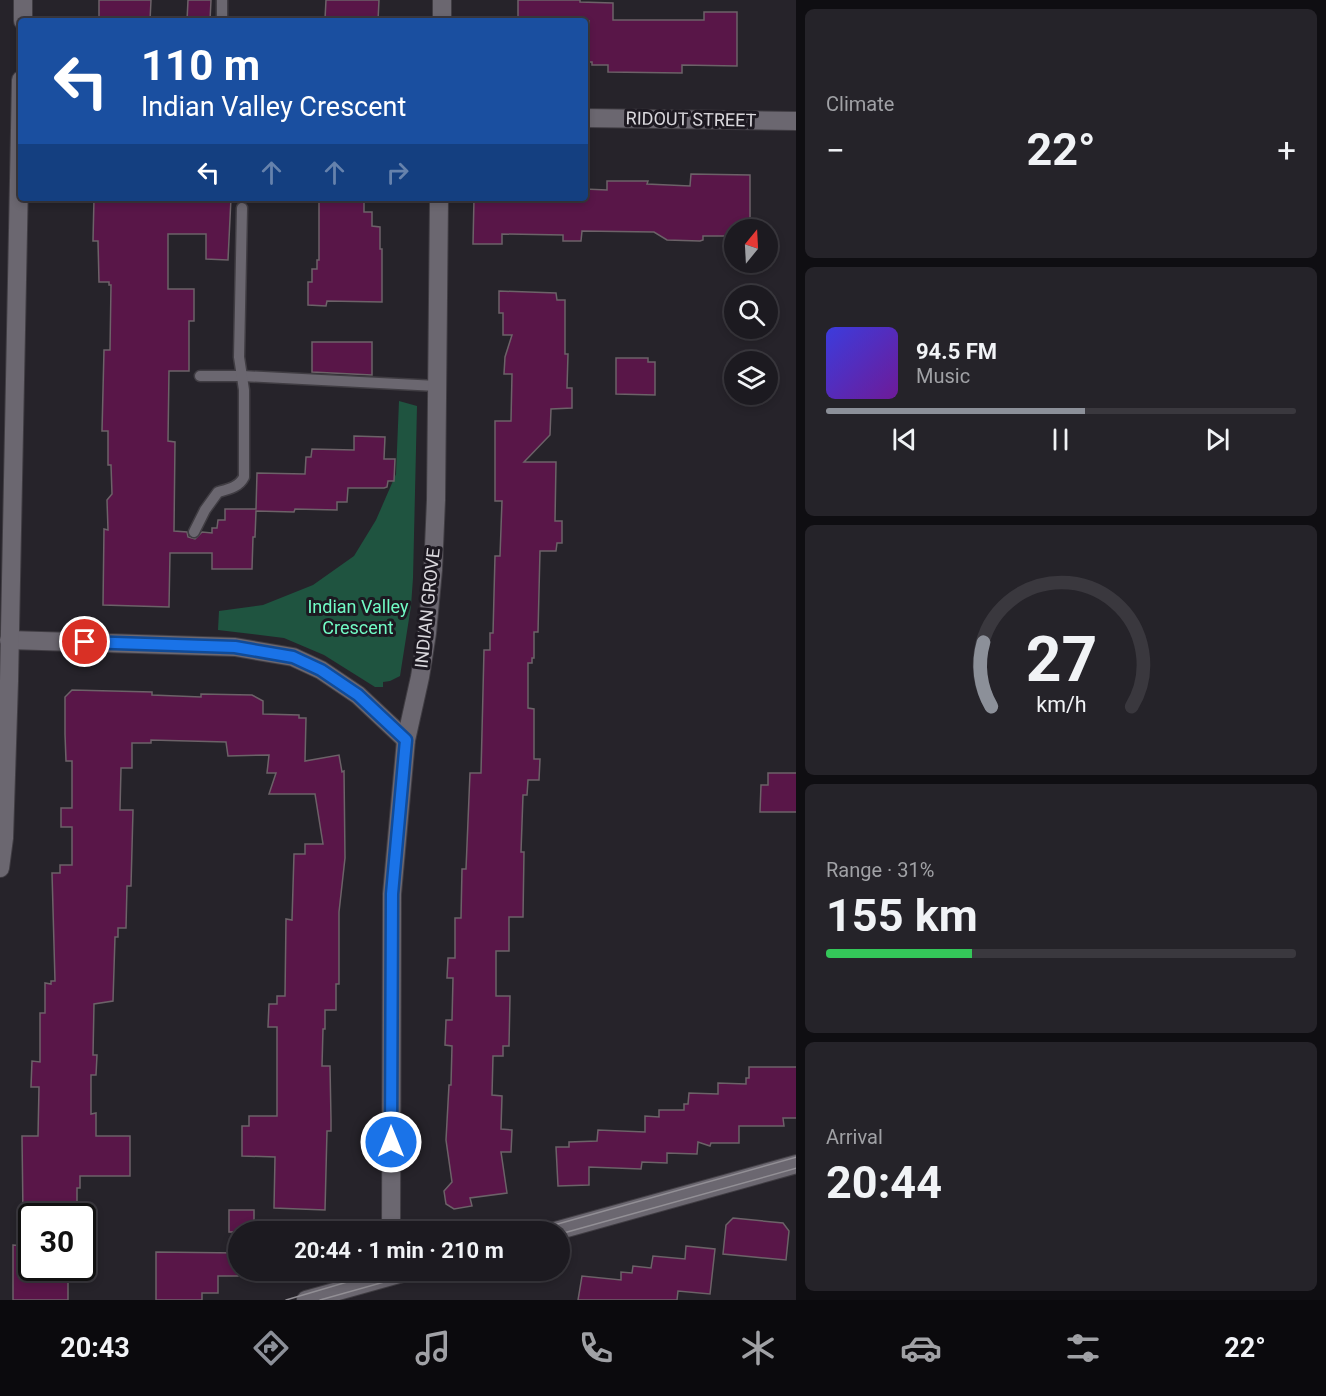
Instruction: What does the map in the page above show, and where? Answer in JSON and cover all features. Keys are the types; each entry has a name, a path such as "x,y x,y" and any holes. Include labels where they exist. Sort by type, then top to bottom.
{"street":[{"path":"23,0 23,18"},
{"path":"442,0 442,18"},
{"name":"RIDOUT STREET","path":"588,118 796,121"},
{"path":"0,868 4,827 19,201"},
{"name":"INDIAN GROVE","path":"391,1221 392,894 406,740 427,633 433,570 436,500 439,201"},
{"path":"9,640 235,647 293,657 321,670 358,695 406,740"},
{"path":"570,1227 796,1164"},
{"path":"306,1300 372,1281"}],"lane":[{"path":"222,0 222,18"},
{"path":"194,532 205,510 218,492 241,483 244,477 244,390 239,357 242,208"},
{"path":"200,376 436,386"}],"green space":[{"name":"Indian Valley Crescent","path":"399,401 417,406 413,578 400,676 383,682 383,687 375,687 324,655 284,638 218,630 219,611 263,605 313,585 354,556 376,520 396,474"}],"building":[{"path":"99,0 151,0 150,18 99,18"},
{"path":"188,0 211,0 210,18 187,18"},
{"path":"326,0 379,0 378,18 325,18"},
{"path":"518,0 580,0 580,2 613,3 613,20 704,20 704,12 737,12 737,66 682,65 682,73 608,72 608,65 592,65 592,62 589,62 588,18 518,18"},
{"path":"691,174 750,175 750,219 724,219 724,236 703,236 703,240 700,241 667,240 654,232 582,231 581,241 563,241 563,235 502,234 502,244 473,244 474,201 588,201 588,189 607,190 607,181 648,181 647,184 690,186"},
{"path":"94,201 231,201 228,260 206,259 206,234 168,234 168,289 194,289 194,321 189,321 189,371 169,371 168,441 175,442 174,531 187,532 188,537 195,539 202,532 212,533 212,528 217,528 218,520 225,520 225,509 256,509 257,473 305,474 306,457 311,457 312,449 354,450 354,436 385,437 384,459 395,459 394,481 388,481 387,487 384,488 348,488 347,502 337,502 337,510 256,511 252,569 212,569 212,553 170,553 169,607 103,605 104,529 108,530 107,500 112,494 111,465 108,465 108,431 102,431 104,350 110,350 111,285 109,282 99,282 98,241 93,241"},
{"path":"319,201 364,201 364,212 372,212 372,226 380,227 382,302 327,301 326,306 308,305 308,282 312,282 312,269 317,269 317,260 319,260"},
{"path":"499,291 556,293 557,300 565,300 567,388 572,388 572,408 551,409 550,435 524,462 556,462 555,521 562,521 562,543 557,543 556,551 540,551 538,632 534,632 534,658 532,658 532,663 528,663 528,708 534,709 534,759 540,759 539,780 528,780 527,795 523,795 521,852 524,852 523,917 509,917 509,951 496,951 496,996 510,996 509,1046 503,1046 503,1056 493,1056 492,1095 502,1096 501,1129 512,1130 511,1152 501,1152 507,1193 470,1198 472,1206 454,1209 446,1204 444,1191 452,1182 446,1140 452,1046 445,1045 446,1020 452,1020 453,978 447,978 448,958 455,958 455,918 461,918 462,869 466,869 470,773 481,773 484,650 490,650 490,633 493,633 495,556 500,556 502,501 495,501 495,421 511,421 512,374 504,374 505,357 512,335 503,335 503,313 499,313"},
{"path":"312,342 372,342 372,375 312,372"},
{"path":"616,358 648,358 648,362 655,362 655,395 616,394"},
{"path":"72,690 152,692 152,695 201,697 201,694 252,695 263,701 263,714 299,715 299,718 306,718 305,761 339,755 342,772 344,771 345,858 339,912 339,984 336,984 336,1010 325,1010 325,1029 323,1029 322,1066 330,1066 331,1119 331,1131 327,1131 325,1210 274,1208 275,1157 242,1156 242,1126 249,1126 249,1116 277,1116 277,1027 268,1027 269,1004 277,1004 277,996 285,996 286,919 292,920 294,854 305,854 305,844 323,844 315,794 269,794 276,773 267,773 269,755 228,756 226,742 151,740 151,743 132,743 132,768 121,768 120,810 133,810 131,886 127,886 126,928 118,928 118,937 115,937 113,1001 94,1004 93,1055 97,1055 96,1075 91,1075 91,1114 96,1113 96,1136 130,1136 130,1176 80,1176 77,1203 23,1203 22,1136 38,1136 39,1087 31,1087 32,1061 40,1062 40,1013 45,1013 45,983 51,984 51,981 55,981 52,873 60,873 60,865 72,865 72,827 61,827 61,808 72,808 72,761 66,761 65,697"},
{"path":"768,773 796,773 796,812 760,812 761,785 768,785"},
{"path":"749,1067 796,1067 796,1118 783,1118 784,1126 739,1126 739,1143 711,1143 710,1146 698,1142 697,1154 667,1153 667,1163 642,1162 641,1169 589,1167 589,1185 558,1186 556,1147 569,1147 569,1142 597,1141 598,1130 645,1132 645,1116 659,1117 659,1110 684,1110 684,1104 688,1104 689,1093 718,1094 718,1083 746,1084 746,1078 749,1078"},
{"path":"229,1210 254,1210 254,1221 229,1221"},
{"path":"733,1218 783,1223 789,1231 786,1260 723,1254 726,1225"},
{"path":"13,1245 18,1246 18,1281 68,1281 68,1300 13,1300"},
{"path":"686,1246 715,1249 710,1294 678,1291 677,1300 578,1300 582,1276 621,1280 621,1272 632,1273 633,1266 651,1268 653,1256 685,1259"},
{"path":"156,1252 228,1253 228,1276 218,1276 218,1293 202,1293 202,1300 156,1300"}],"tram line":[{"path":"568,1221 796,1157"},
{"path":"570,1231 796,1168"},
{"path":"286,1300 351,1281"},
{"path":"320,1300 388,1281"}],"route":[{"path":"85,642 235,647 293,657 321,670 358,695 406,740 392,894 391,1142"}]}
